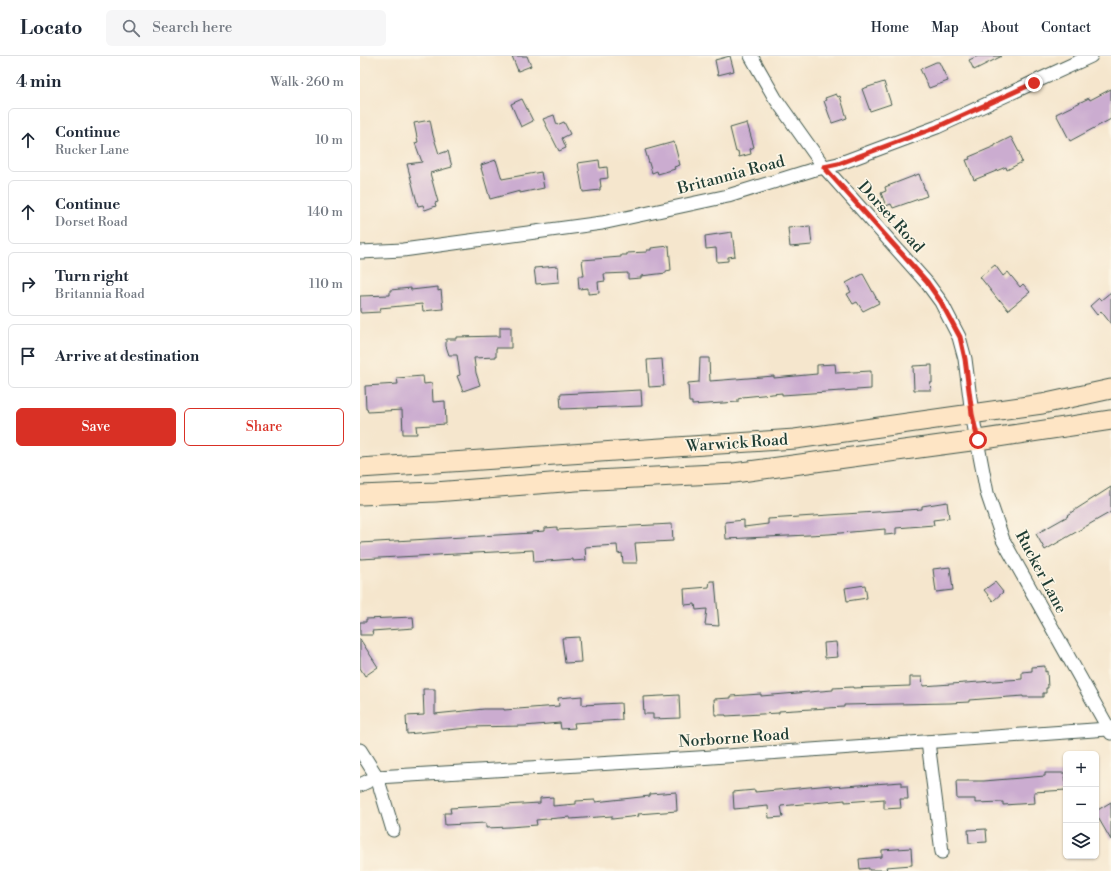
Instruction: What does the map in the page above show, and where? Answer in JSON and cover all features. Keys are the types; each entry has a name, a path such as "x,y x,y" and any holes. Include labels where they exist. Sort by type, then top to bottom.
{"main road":[{"name":"Warwick Road","path":"360,468 795,438 1042,404 1111,389"},
{"name":"Warwick Road","path":"360,495 435,492 576,481 734,473 978,440 1111,420"}],"street":[{"name":"Dorset Road","path":"751,56 776,98 824,167 927,282 941,302 960,337 965,359 972,414"},
{"name":"Britannia Road","path":"360,252 403,250 602,223 728,196 812,170 838,164 937,127 1091,56"},
{"name":"Rucker Lane","path":"972,414 988,493 1002,540 1110,730"},
{"name":"Norborne Road","path":"360,785 377,777 706,758 1110,730"},
{"path":"928,742 942,852"},
{"path":"360,750 377,777 393,830"}],"building":[{"path":"512,56 527,56 531,66 518,71"},
{"path":"730,56 734,71 718,75 715,60"},
{"path":"978,56 1002,56 974,70 969,60"},
{"path":"939,62 948,81 929,88 920,69"},
{"path":"884,82 891,104 870,111 862,89"},
{"path":"1111,89 1111,119 1070,141 1056,114 1089,98 1090,100"},
{"path":"836,94 838,97 840,96 847,118 832,123 824,101 826,100 825,98"},
{"path":"522,99 533,121 521,127 511,104"},
{"path":"554,115 557,125 564,122 570,134 562,138 566,148 559,151 543,119"},
{"path":"430,120 439,154 448,151 452,167 430,173 438,202 435,203 436,206 425,210 423,205 418,206 407,164 422,162 415,143 418,142 414,123"},
{"path":"747,123 754,147 750,149 751,154 739,157 738,151 736,152 730,128"},
{"path":"1011,137 1020,154 1019,155 1022,162 1007,170 1006,167 974,180 966,160 970,159 969,157 995,146"},
{"path":"674,142 680,165 674,167 675,169 658,174 657,171 652,173 645,150"},
{"path":"496,160 502,179 541,172 544,188 520,193 520,191 490,199 481,165"},
{"path":"599,160 600,168 607,167 608,178 600,179 600,190 583,192 578,163"},
{"path":"919,174 927,196 893,208 891,204 886,206 881,193 886,191 885,187"},
{"path":"810,226 812,245 790,247 788,228"},
{"path":"732,232 735,256 728,257 728,261 717,262 716,248 706,249 705,236"},
{"path":"669,246 671,270 666,271 666,273 628,279 628,273 604,274 605,281 598,282 599,293 588,294 588,288 579,289 578,276 584,276 582,260 621,257 621,255 627,255 627,253 647,252 647,250 651,250 651,248"},
{"path":"995,265 1003,276 1008,272 1020,287 1023,284 1030,292 1008,310 980,277"},
{"path":"558,266 559,282 536,284 534,268"},
{"path":"863,274 879,303 863,311 857,302 853,304 847,294 851,292 846,283"},
{"path":"438,287 438,291 441,290 443,309 423,311 422,304 380,308 381,312 361,313 360,311 360,296 390,295 390,290 411,288 411,290"},
{"path":"1111,292 1111,324 1101,311 1097,315 1090,306 1099,298 1101,300"},
{"path":"500,327 511,327 511,348 496,348 496,357 474,358 476,373 480,385 463,391 457,376 460,375 457,355 449,355 446,346 446,339 456,339 456,337 500,336"},
{"path":"700,358 709,358 710,381 817,374 817,365 835,364 836,373 871,371 871,389 782,395 782,393 742,397 738,399 738,402 692,405 692,402 689,402 688,383 699,382"},
{"path":"662,359 664,386 649,387 647,360"},
{"path":"932,365 932,383 930,383 931,390 914,390 913,366"},
{"path":"423,376 424,384 432,383 433,402 445,401 446,424 416,426 417,434 403,434 402,410 368,412 366,409 365,386 398,384 397,378"},
{"path":"641,390 642,406 561,409 560,394"},
{"path":"1111,487 1111,512 1045,550 1036,534 1068,516 1067,515"},
{"path":"947,502 949,518 933,520 934,525 896,528 896,534 885,535 885,529 829,534 726,539 725,522 744,520 744,527 768,524 768,519 922,509 922,506"},
{"path":"672,524 673,541 635,543 637,563 623,563 622,553 618,554 617,545 585,547 586,560 573,561 573,559 534,562 533,550 360,559 360,543 532,533 545,531 545,528 557,527 557,530"},
{"path":"950,567 953,590 936,592 933,569"},
{"path":"710,581 715,581 719,626 705,625 707,609 696,610 695,604 685,605 684,589 709,587"},
{"path":"995,582 1003,592 993,601 984,590"},
{"path":"865,585 867,598 847,601 845,588"},
{"path":"413,617 414,628 372,631 373,635 360,635 360,622 366,622 366,619"},
{"path":"579,637 581,662 565,663 562,638"},
{"path":"360,639 378,667 365,676 360,668"},
{"path":"836,642 838,657 825,658 824,643"},
{"path":"1045,666 1045,672 1047,671 1048,688 1046,688 1046,693 1043,693 1043,697 1023,696 950,703 844,705 844,707 779,711 779,713 726,716 715,715 714,699 731,698 731,696 761,694 761,696 833,690 833,688 910,686 910,677 922,677 923,686 1022,679 1022,672 1032,671 1032,667"},
{"path":"423,689 435,689 435,714 484,709 504,710 559,706 558,698 582,696 582,705 621,703 622,720 574,723 575,728 561,729 560,723 524,726 468,727 407,734 406,716 424,715"},
{"path":"679,695 680,718 653,719 653,714 644,714 643,697"},
{"path":"1045,773 1063,773 1063,790 1034,792 1035,803 1003,805 1003,802 975,803 975,799 957,799 956,781 984,781 1045,776"},
{"path":"902,782 902,786 907,786 908,799 900,799 901,808 884,809 884,799 845,802 845,800 781,806 783,817 769,818 768,806 734,809 733,792 755,790 755,792 831,785 831,787"},
{"path":"676,792 677,811 638,814 639,816 612,819 612,816 570,819 570,817 536,820 537,825 509,827 486,828 486,823 445,825 444,813 451,813 450,808 540,803 540,798 553,797 553,806 576,804 576,801 595,800 595,802 650,796 650,794"},
{"path":"1111,802 1111,840 1099,819 1099,809"},
{"path":"986,829 987,842 969,843 968,830"},
{"path":"911,848 912,865 886,867 887,870 869,870 869,868 860,869 859,859 882,857 882,850"}],"route":[{"path":"978,440 972,414 965,359 960,337 941,302 927,282 824,167 838,164 937,127 1034,83"}]}
